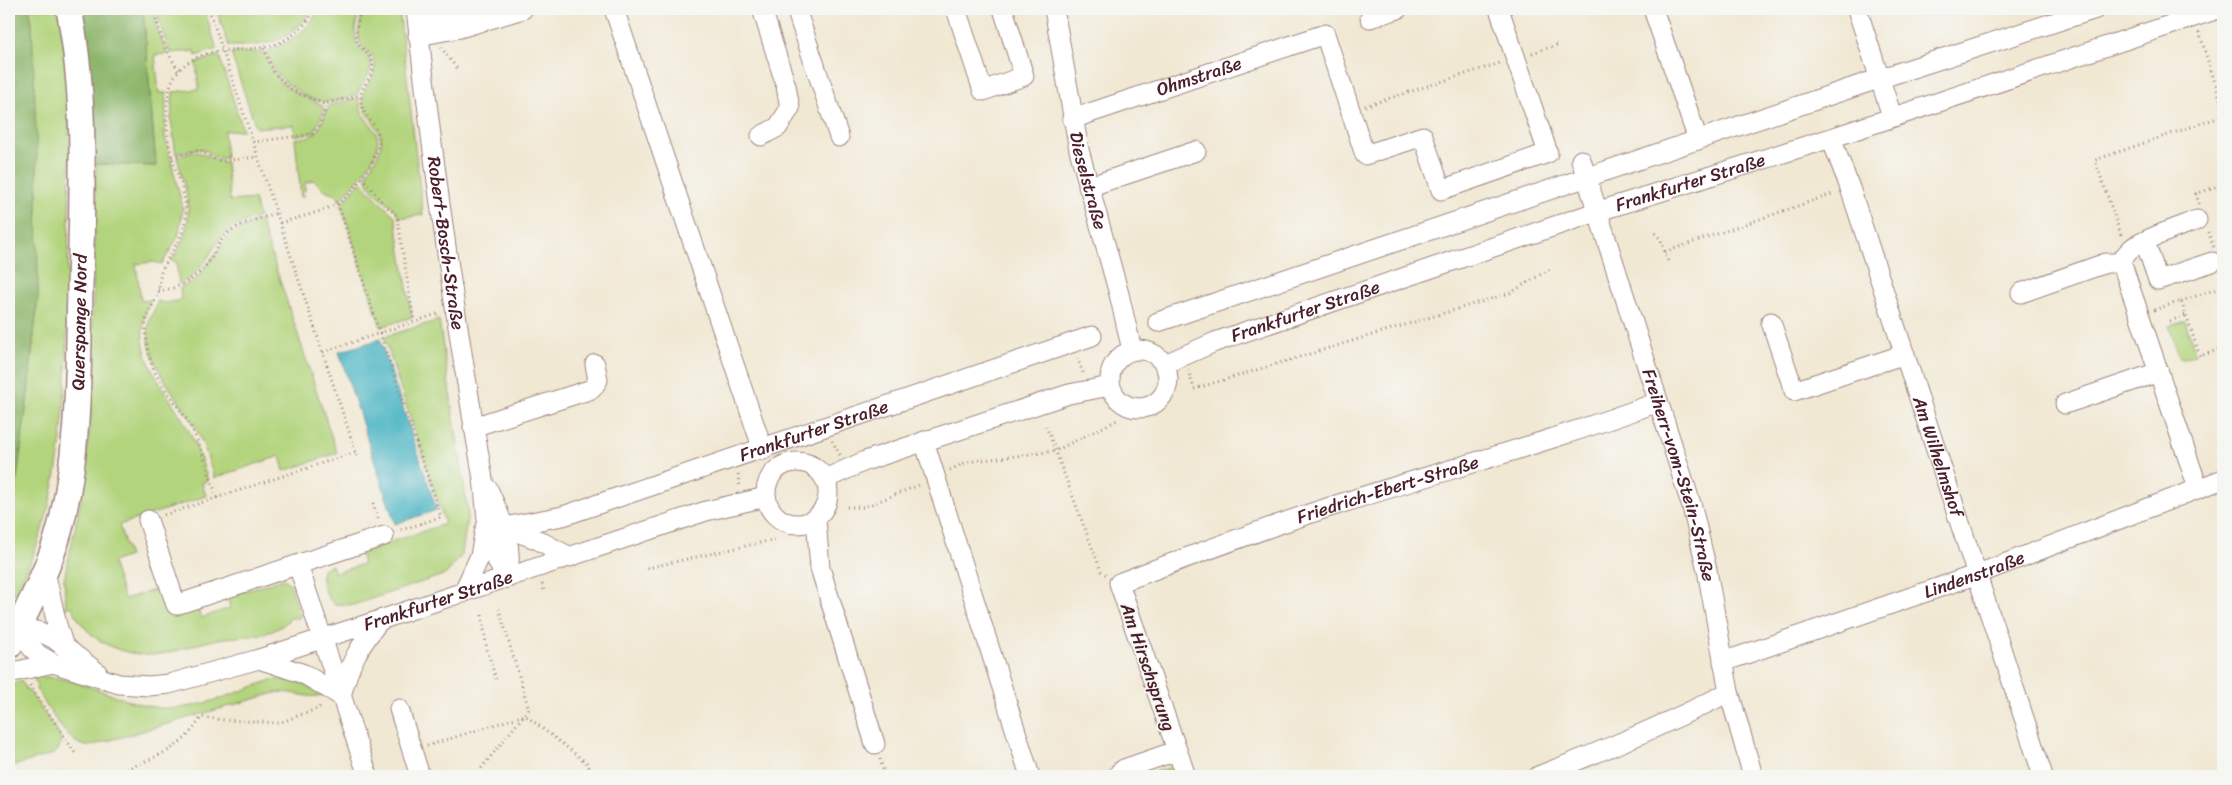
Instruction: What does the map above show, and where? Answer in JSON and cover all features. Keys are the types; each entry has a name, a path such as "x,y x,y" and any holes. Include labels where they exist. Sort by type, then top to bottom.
{"main road":[{"name":"Querspange Nord","path":"14,636 45,571 60,527 70,475 76,424 82,209 81,130 79,78 69,9"}],"street":[{"path":"614,9 763,450"},
{"path":"761,136 778,127 790,108 786,86 762,9"},
{"path":"796,9 839,137"},
{"path":"956,9 983,91 1024,76 1003,9"},
{"name":"Dieselstraße","path":"1054,9 1072,119 1088,188 1119,294 1132,350"},
{"path":"1370,18 1398,9"},
{"path":"1350,111 1365,155 1423,136 1441,190 1548,153 1499,9"},
{"path":"1653,9 1698,140"},
{"path":"1857,9 1892,116"},
{"name":"Frankfurter Straße","path":"1158,322 1583,169 1698,140 1880,78 2096,9"},
{"name":"Frankfurter Straße","path":"1165,364 1214,342 1596,212 1831,138 1892,116 2218,9"},
{"path":"421,24 507,12"},
{"name":"Robert-Bosch-Straße","path":"421,24 434,168 473,427 482,476 495,526 499,566 507,578"},
{"name":"Ohmstraße","path":"1072,119 1325,34 1350,111"},
{"name":"Am Wilhelmshof","path":"1831,138 1850,188 2043,776"},
{"path":"1088,188 1196,152"},
{"name":"Freiherr-vom-Stein-Straße","path":"1583,169 1700,539 1729,692 1754,776"},
{"path":"2021,293 2106,262 2123,258 2134,246 2145,242 2154,235 2197,220"},
{"path":"2145,242 2158,280 2212,262"},
{"path":"2123,258 2124,270 2198,488"},
{"path":"1771,322 1794,391 1905,354"},
{"name":"Frankfurter Straße","path":"495,526 563,516 763,450 1092,336"},
{"path":"1132,350 1145,350 1153,352 1165,364 1168,373 1168,384 1165,393 1159,401 1150,406 1130,407 1114,395 1109,377 1115,361 1121,355 1132,350"},
{"path":"473,427 592,389 598,380 595,364"},
{"path":"2065,404 2159,372"},
{"path":"825,479 865,461 924,441 1069,394 1110,386"},
{"name":"Friedrich-Ebert-Straße","path":"1120,583 1237,537 1334,505 1482,461 1658,402"},
{"path":"924,441 1030,776"},
{"path":"793,462 812,465 825,479 828,497 826,505 816,519 806,524 795,525 784,522 775,516 769,507 766,497 770,478 784,465 793,462"},
{"name":"Lindenstraße","path":"1724,662 1978,574 2223,479"},
{"name":"Frankfurter Straße","path":"14,636 53,663 108,680 133,686 170,684 260,659 322,639 706,511 766,497"},
{"path":"816,519 820,568 875,744"},
{"path":"148,520 176,605 384,536"},
{"path":"795,525 820,568"},
{"path":"463,593 495,526 538,540 570,557"},
{"path":"298,565 368,776"},
{"path":"45,571 54,617 64,647"},
{"name":"Am Hirschsprung","path":"1120,583 1186,776"},
{"path":"341,696 353,657 380,620"},
{"name":"Frankfurter Straße","path":"14,636 46,634 108,680"},
{"path":"260,659 304,674 341,696"},
{"path":"9,673 53,663"},
{"path":"1538,776 1597,754 1673,720 1729,692"},
{"path":"398,709 420,776"},
{"name":"Am Hirschsprung","path":"1120,776 1120,772 1124,769 1176,751"}],"path":[{"path":"156,9 160,30 168,54 179,70"},
{"path":"148,520 356,454 209,9"},
{"path":"217,498 192,429 152,365 145,325 158,290 161,272 181,238 185,221 186,204 172,157 168,126 168,100 171,84 179,70 196,59 223,50 264,48 296,33 303,27 315,9"},
{"path":"280,223 338,204 362,177 377,154 379,142 377,131 364,112 361,96 365,82 373,69 371,58 360,46 356,36 360,9"},
{"path":"2194,17 2223,108"},
{"path":"421,24 458,70"},
{"path":"1350,111 1560,44"},
{"path":"264,48 274,73 291,89 327,104 361,96"},
{"path":"253,142 305,137 312,134 320,126 327,104"},
{"path":"2123,258 2095,160 2223,116"},
{"path":"172,157 195,150 204,152 212,158 221,161 258,157"},
{"path":"362,177 377,197 397,216 414,322"},
{"path":"1665,252 1850,188"},
{"path":"338,204 441,517 384,536"},
{"path":"158,290 185,284 195,277 209,262 222,240 233,230 277,213"},
{"path":"1654,232 1661,240 1668,261"},
{"path":"1194,389 1510,293 1550,268"},
{"path":"2140,315 2223,286"},
{"path":"2181,301 2200,356 2223,348"},
{"path":"323,352 455,308"},
{"path":"2170,321 2186,316"},
{"path":"1055,451 1117,420"},
{"path":"1046,426 1101,571 1120,583"},
{"path":"966,457 967,462"},
{"path":"647,568 777,539"},
{"path":"475,776 529,710 499,609"},
{"path":"482,614 487,650 496,679"},
{"path":"27,680 75,753"},
{"path":"113,776 164,754 192,733 201,717 279,723 319,708 322,703"},
{"path":"412,751 525,715"},
{"path":"525,715 587,763 591,775 596,776"}],"green space":[{"path":"9,9 29,9 32,22 37,160 38,296 16,486 9,512"},
{"path":"29,9 59,9 67,74 70,139 67,353 65,394 56,475 47,515 34,554 16,593 9,590 9,512 16,485 38,296 32,22"},
{"path":"79,9 143,9 156,166 96,164 92,97"},
{"path":"143,9 155,9 156,25 167,54 155,55 159,93 166,93 165,137 183,208 178,237 162,264 153,262 136,264 141,301 151,300 145,317 143,334 145,349 156,378 191,434 208,480 202,483 206,496 119,525 129,556 112,562 124,599 161,590 171,614 197,606 201,618 230,608 227,596 284,579 290,584 300,615 299,618 290,618 276,630 267,633 219,639 153,655 138,654 110,646 87,630 78,619 72,606 66,608 64,579 80,505 90,426 96,164 156,166"},
{"path":"158,9 204,9 217,49 196,56 195,51 170,53 159,22"},
{"path":"216,9 312,9 296,29 276,40 254,45 229,46"},
{"path":"319,9 359,9 355,30 356,42 368,56 372,65 369,74 356,95 330,102 319,101 304,95 290,85 274,69 267,51 284,44 298,35 309,24"},
{"path":"362,9 399,9 423,215 399,218 397,212 372,190 367,178 381,146 381,140 364,106 363,94 374,73 375,63 359,39"},
{"path":"264,52 274,73 286,86 322,105 324,110 314,132 295,136 294,125 256,128 231,53"},
{"path":"219,55 243,130 224,131 226,158 216,157 201,149 176,154 171,120 173,92 199,89 196,63"},
{"path":"358,98 362,112 377,135 378,144 371,162 339,201 338,196 323,189 314,180 305,183 305,191 302,192 304,196 301,197 295,139 305,138 316,132 330,105"},
{"path":"199,152 217,161 226,162 230,201 254,199 259,217 238,225 227,232 195,274 179,284 176,261 171,261 185,234 188,210 185,185 177,157"},
{"path":"361,181 395,216 412,317 381,327 341,205"},
{"path":"260,220 337,453 284,471 280,456 214,478 195,427 160,372 154,359 148,333 150,319 158,301 163,303 181,300 180,288 199,276 231,233"},
{"path":"439,320 468,512 462,555 446,574 353,605 334,604 328,597 322,582 324,568 332,565 335,573 363,564 360,552 445,524 384,337"},
{"path":"2185,321 2196,354 2180,359 2169,326"},
{"path":"33,677 64,679 139,704 168,708 198,705 279,679 299,683 323,695 275,693 90,746 74,741 59,725 36,689 37,685"},
{"path":"21,680 60,736 61,744 53,754 9,767 9,686"},
{"path":"1173,767 1177,776 1137,776"}],"water":[{"path":"380,339 437,510 395,524 339,352"}]}
